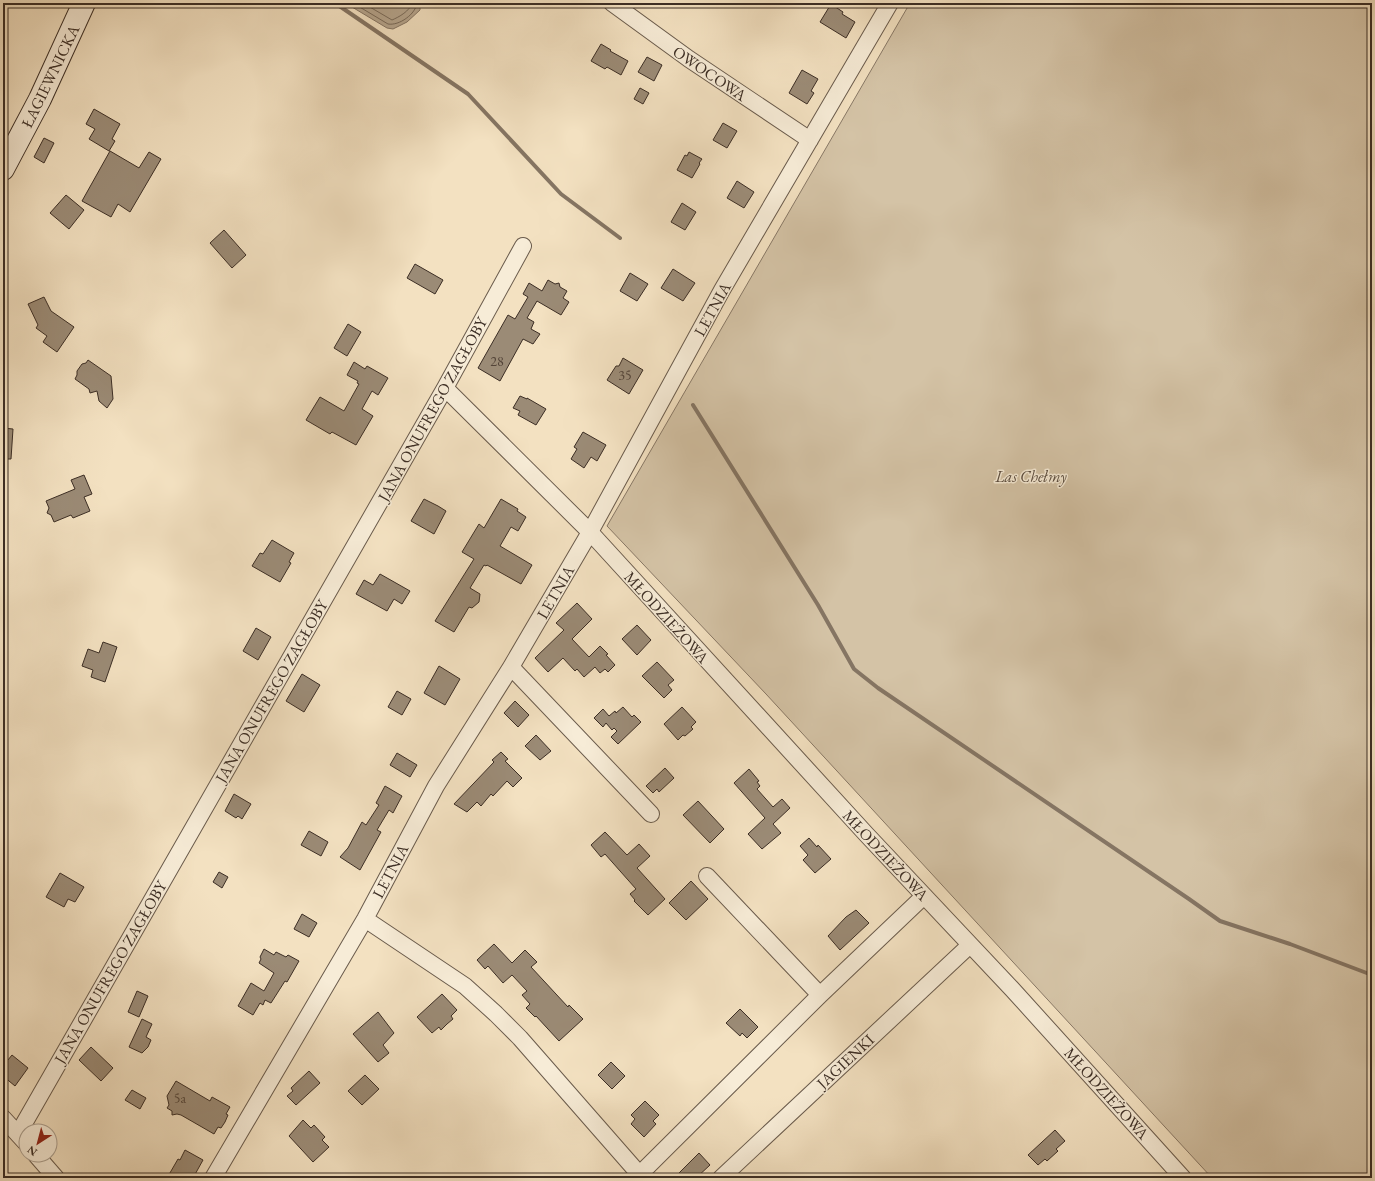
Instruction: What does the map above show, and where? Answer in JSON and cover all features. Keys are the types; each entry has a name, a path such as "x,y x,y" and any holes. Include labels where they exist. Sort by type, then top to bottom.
{"street":[{"name":"ŁAGIEWNICKA","path":"3,169 40,98 84,3"},
{"name":"OWOCOWA","path":"612,3 689,59 810,140"},
{"name":"LETNIA","path":"213,1178 365,919 436,786 511,667 590,532 722,290 890,3"},
{"name":"JANA ONUFREGO ZAGŁOBY","path":"30,1123 445,388 523,246"},
{"name":"MŁODZIEŻOWA","path":"445,388 590,532 866,834 1018,995 1183,1178"},
{"path":"511,667 651,814"},
{"path":"707,876 820,995"},
{"path":"365,919 465,986 496,1014 520,1038 638,1176 820,995 924,896"},
{"name":"JAGIENKI","path":"721,1178 970,945"},
{"path":"3,1118 18,1134"},
{"path":"43,1163 56,1178"}],"green space":[{"name":"Las Chełmy","path":"910,3 1372,3 1372,1178 1212,1178 766,694 607,526"}],"water":[{"path":"351,3 420,3 420,10 407,22 393,29 387,28 352,7 353,5"}],"building":[{"path":"831,4 843,12 842,14 855,22 846,38 820,22"},
{"path":"601,44 628,61 621,75 607,67 605,69 591,61"},
{"path":"647,57 662,65 654,81 638,72"},
{"path":"802,70 818,79 811,91 814,93 807,104 789,93"},
{"path":"640,88 649,93 643,104 634,99"},
{"path":"94,109 120,124 112,139 115,141 109,151 89,139 95,129 86,124"},
{"path":"723,123 737,131 727,148 713,140"},
{"path":"44,138 54,143 44,163 34,157"},
{"path":"110,151 139,168 149,152 161,159 130,212 118,204 111,217 82,201"},
{"path":"689,152 702,159 692,178 677,170 685,155 687,156"},
{"path":"737,181 754,192 744,208 727,198"},
{"path":"66,195 84,210 69,229 50,213"},
{"path":"682,203 696,212 685,230 671,222"},
{"path":"224,230 246,255 232,268 210,243"},
{"path":"415,264 443,280 435,294 407,278"},
{"path":"673,269 695,283 683,301 661,288"},
{"path":"630,273 648,284 637,301 620,291"},
{"path":"548,280 555,284 559,283 560,287 567,291 563,298 569,302 561,315 537,301 527,318 534,322 531,329 540,334 533,344 523,339 500,381 478,368 508,315 515,319 528,297 523,294 529,283 542,291"},
{"path":"44,297 51,311 74,327 57,352 43,342 47,336 36,328 38,325 28,304"},
{"path":"348,324 361,332 347,356 334,348"},
{"path":"623,358 643,370 629,394 607,380 616,366 619,366"},
{"path":"88,360 111,376 113,399 107,408 99,401 97,391 90,393 89,389 75,379 77,371 82,364 86,363"},
{"path":"354,362 365,369 367,366 388,378 378,395 372,391 362,409 373,416 356,445 332,432 330,434 306,420 320,397 344,411 359,384 357,383 358,381 347,375"},
{"path":"520,396 527,398 546,409 536,425 518,415 520,411 513,408"},
{"path":"3,428 13,429 11,459 3,459"},
{"path":"583,432 606,445 597,461 591,457 584,468 571,459 577,449 574,447"},
{"path":"84,475 92,494 84,497 90,511 73,518 71,515 54,522 51,515 47,513 49,508 46,501 75,489 71,480"},
{"path":"424,499 446,511 434,534 411,521"},
{"path":"501,499 518,509 517,511 526,517 518,531 511,527 500,546 532,565 521,584 487,565 484,565 470,588 480,594 479,602 472,608 469,607 454,632 435,621 474,559 462,552 479,524 484,528"},
{"path":"272,540 294,553 289,562 291,563 280,582 252,566 260,553 263,554"},
{"path":"380,574 410,591 402,604 394,599 387,611 356,594 364,580 373,585"},
{"path":"577,603 592,619 572,639 589,657 600,646 608,654 606,655 615,665 608,672 605,669 600,673 595,667 584,677 577,669 575,671 563,658 548,672 535,658 564,630 556,623"},
{"path":"637,625 651,640 637,655 622,639"},
{"path":"256,628 271,637 258,660 243,651"},
{"path":"103,642 117,647 105,682 91,677 93,670 82,666 88,649 99,653"},
{"path":"657,662 674,680 668,685 672,690 664,698 642,676"},
{"path":"439,666 460,679 445,705 424,693"},
{"path":"302,674 320,685 304,712 286,701"},
{"path":"397,691 411,699 402,715 388,707"},
{"path":"515,701 529,715 518,727 504,713"},
{"path":"623,707 632,717 634,715 641,722 618,744 611,737 617,731 614,728 612,730 606,723 603,727 594,718 603,709 609,716 615,711 616,713"},
{"path":"682,707 696,722 691,727 693,729 678,740 664,724"},
{"path":"536,735 551,751 540,760 525,746"},
{"path":"501,752 508,759 505,761 522,778 513,787 507,781 493,796 491,794 481,806 477,802 467,812 454,804 494,762 492,760"},
{"path":"397,753 417,765 410,777 390,765"},
{"path":"665,768 674,778 659,792 657,789 653,793 646,786"},
{"path":"749,769 759,781 757,782 760,786 757,789 773,807 782,799 790,808 773,824 781,833 762,849 748,834 765,818 734,783"},
{"path":"385,786 402,796 393,813 389,810 377,830 381,832 360,870 340,857 348,848 362,822 366,825 379,805 376,803"},
{"path":"234,794 251,804 242,819 238,816 236,818 225,811"},
{"path":"698,801 724,829 710,843 683,815"},
{"path":"309,831 328,842 321,856 301,845"},
{"path":"605,832 627,855 639,844 650,856 637,868 665,899 648,915 634,901 635,900 630,894 636,889 605,854 601,857 591,845"},
{"path":"809,838 831,859 815,873 803,860 808,855 800,846"},
{"path":"219,872 228,877 222,888 213,882"},
{"path":"60,873 84,887 75,902 68,899 64,907 46,897"},
{"path":"691,881 708,899 686,920 669,903"},
{"path":"856,910 869,923 840,950 828,936 846,917"},
{"path":"302,914 317,923 309,937 294,929"},
{"path":"494,944 512,963 525,950 537,962 531,967 568,1007 569,1005 583,1019 559,1041 536,1016 535,1017 526,1008 530,1004 522,995 527,991 512,975 503,983 488,966 485,969 477,960"},
{"path":"264,949 274,955 276,952 286,957 288,955 299,961 287,982 285,981 271,1003 265,1000 263,1005 260,1003 253,1015 238,1006 251,983 264,991 274,973 259,963"},
{"path":"137,991 148,996 139,1017 128,1012"},
{"path":"442,994 457,1010 451,1016 453,1019 441,1030 439,1027 432,1033 417,1017"},
{"path":"740,1009 758,1027 747,1038 742,1033 740,1036 726,1023"},
{"path":"378,1012 394,1033 383,1045 389,1053 378,1062 353,1034"},
{"path":"142,1019 152,1024 146,1037 151,1040 148,1047 142,1053 129,1047"},
{"path":"91,1047 113,1068 101,1081 79,1060"},
{"path":"12,1055 28,1068 15,1086 3,1076 3,1066"},
{"path":"611,1062 625,1076 612,1089 598,1075"},
{"path":"309,1071 320,1083 296,1105 287,1096 293,1091 291,1088"},
{"path":"365,1075 379,1089 362,1105 348,1091"},
{"path":"176,1081 210,1101 212,1097 230,1107 226,1114 228,1115 225,1122 221,1128 218,1127 214,1134 181,1115 172,1115 172,1111 167,1108 169,1105 167,1096"},
{"path":"132,1090 146,1098 140,1109 125,1100"},
{"path":"645,1101 659,1115 653,1121 656,1124 644,1137 631,1124 635,1119 631,1115"},
{"path":"303,1120 311,1128 314,1125 325,1137 322,1140 329,1147 313,1162 289,1136"},
{"path":"1055,1130 1065,1141 1056,1149 1058,1151 1047,1161 1045,1159 1038,1165 1028,1155"},
{"path":"185,1150 203,1160 193,1178 167,1178 178,1159 180,1160"},
{"path":"699,1153 710,1165 696,1178 674,1178"}],"waterway":[{"path":"335,3 468,94 561,194 620,238"},
{"path":"693,405 818,605 854,669 878,688 1220,921 1290,944 1372,975"}]}
